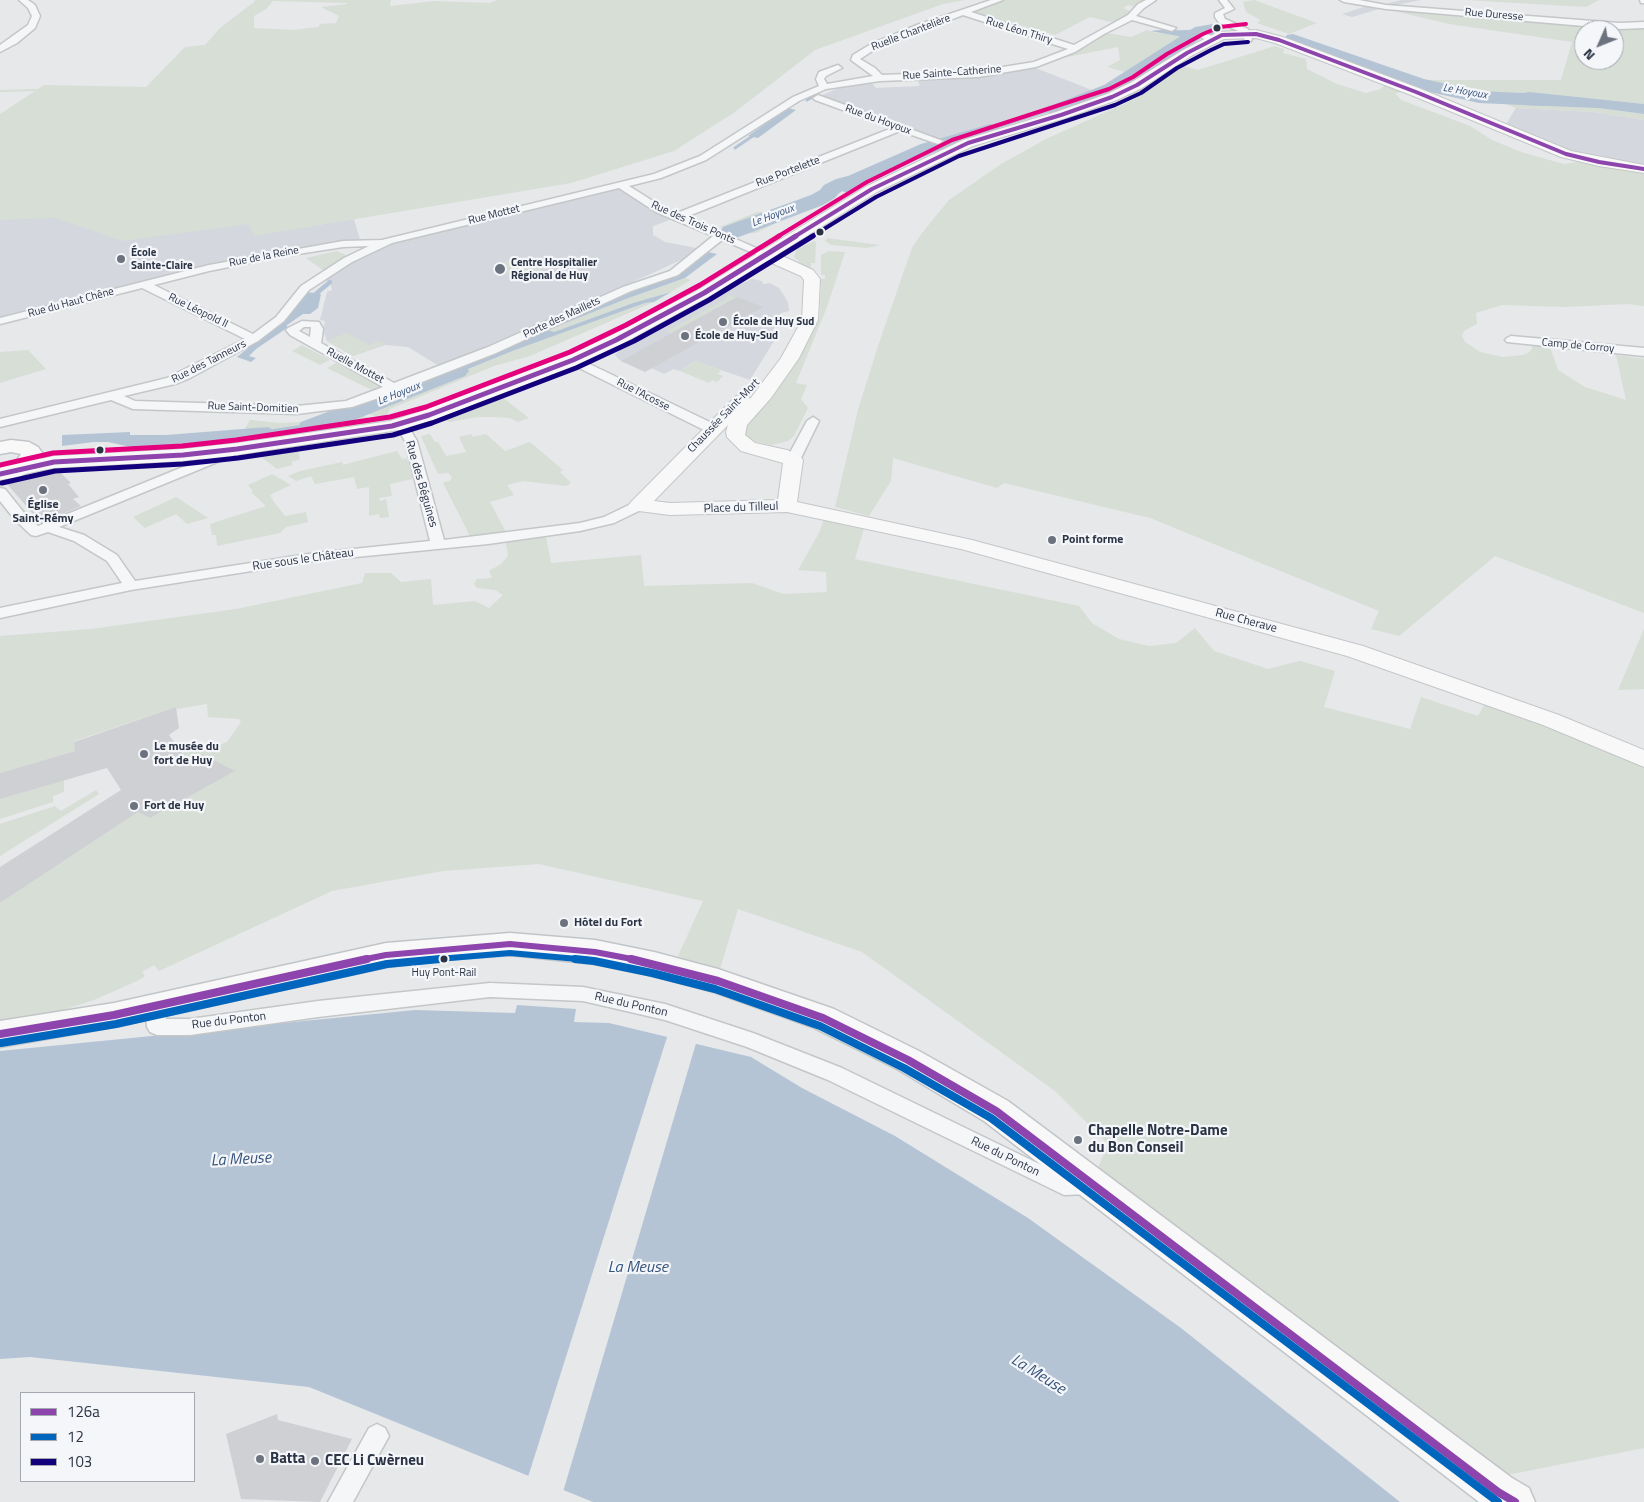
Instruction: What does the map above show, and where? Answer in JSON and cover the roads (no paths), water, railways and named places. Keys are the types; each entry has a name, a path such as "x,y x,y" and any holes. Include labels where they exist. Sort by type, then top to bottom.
{"main road":[{"path":"739,272 770,270 782,264 872,189 944,153 968,143 1061,115 1112,97 1137,85 1210,38 1247,36 1334,61 1566,154 1644,169"},
{"path":"10,471 54,462 237,449 401,424 460,404 573,360 657,320 739,272 782,264 807,272 812,279 810,320 790,358 764,394 738,423 735,432 736,437 748,446 764,452 780,454 793,460"},
{"name":"Chaussée Saint-Mort","path":"638,506 758,383 788,338 798,307 782,264"},
{"path":"11,446 144,457"},
{"path":"10,471 30,462 32,454 11,446"},
{"name":"Place du Tilleul","path":"638,506 670,509 786,506 793,460"},
{"name":"Rue Cherave","path":"786,506 992,551 1087,579 1355,651 1551,720 1644,759"},
{"path":"0,1034 114,1015 386,955 510,944 594,952 644,962 718,981 823,1018 908,1060 996,1111 1490,1486 1515,1502"}],"street":[{"path":"0,49 14,41 32,26 36,16 32,7 23,0"},
{"name":"Ruelle Chantelière","path":"880,78 872,70 855,60 856,57 874,46 912,30 999,0"},
{"name":"Rue Sainte-Catherine","path":"622,186 657,176 703,158 796,99 824,87 880,78 978,74 1036,64 1075,48 1130,17 1141,6 1152,0"},
{"path":"1223,0 1230,9 1219,14 1219,17 1222,21 1240,28 1247,36"},
{"name":"Rue Duresse","path":"1344,0 1386,7 1619,26 1644,25"},
{"name":"Rue Léon Thiry","path":"964,13 1075,48"},
{"path":"1130,17 1172,28"},
{"path":"824,87 820,78 822,74 838,68"},
{"name":"Rue du Hoyoux","path":"818,98 938,141"},
{"name":"Rue Portelette","path":"677,216 899,128"},
{"name":"Rue des Trois Ponts","path":"622,186 660,210 782,264"},
{"name":"Rue Mottet","path":"388,241 622,186"},
{"name":"Porte des Maillets","path":"395,388 492,350 627,289 674,273 720,236"},
{"name":"Rue de la Reine","path":"142,284 279,254 343,244 388,241"},
{"name":"Rue des Tanneurs","path":"0,423 171,382 254,338 280,319 305,288 348,260 388,241"},
{"name":"Rue du Haut Chêne","path":"0,321 142,284"},
{"name":"Rue Léopold II","path":"142,284 254,338"},
{"name":"Camp de Corroy","path":"1511,340 1644,352"},
{"name":"Ruelle Mottet","path":"315,345 395,388"},
{"name":"Rue l'Acosse","path":"573,360 713,429"},
{"name":"Rue Saint-Domitien","path":"111,395 133,405 297,410 348,404 395,388"},
{"name":"Place du Tilleul","path":"793,460 813,421"},
{"name":"Rue des Béguines","path":"401,424 411,441 438,545"},
{"path":"0,492 20,517 36,532 102,503 237,449"},
{"name":"Rue sous le Château","path":"0,613 131,586 315,557 438,545 580,527 609,520 638,506"},
{"path":"49,527 58,532 79,538 112,558 131,586"},
{"name":"Rue du Ponton","path":"155,1005 157,1027 190,1027 318,1009 490,990 583,994 665,1012 753,1041 835,1074 1064,1186 1092,1185"},
{"path":"340,1502 377,1436"}],"water":[{"path":"1170,29 1201,36 1137,78 1109,93 1102,90 1184,37 1150,31"},
{"path":"1097,92 1103,95 949,144 939,141 956,134 1024,118"},
{"path":"1529,92 1644,104 1644,114 1598,108 1523,105 1498,98"},
{"path":"788,108 796,110 758,138 748,136"},
{"path":"936,142 946,146 927,151 887,168 861,182 850,194 839,190 848,185 845,184 834,189 832,194 823,200 816,197 825,193 830,187 881,163"},
{"path":"708,252 717,254 685,278 548,330 554,332 633,303 671,292 654,302 645,303 515,350 416,390 408,387 603,303 677,275"},
{"path":"307,292 321,294 318,308 310,314 303,314 287,325 287,328 256,349 249,356 256,358 251,362 237,357 289,315"},
{"path":"349,410 358,414 319,431 187,448 140,449 108,442 62,446 62,435 130,432 130,435 166,435 268,427 272,429 313,423"},
{"name":"La Meuse","path":"517,1005 576,1009 574,1022 609,1023 751,1057 802,1088 895,1136 1028,1218 1181,1328 1400,1502 593,1502 309,1387 30,1357 0,1359 0,1051 415,1010 515,1013"}],"waterway":[{"name":"Le Hoyoux","path":"1057,110 1111,89 1201,31 1213,29"},
{"path":"1173,32 1199,31"},
{"name":"Le Hoyoux","path":"1293,39 1419,84 1479,97 1544,100"},
{"path":"807,100 813,97"},
{"name":"Le Hoyoux","path":"819,198 843,183 855,180 928,148 990,130"},
{"path":"735,148 757,133"},
{"name":"Le Hoyoux","path":"731,232 815,200"},
{"path":"311,298 330,282"},
{"name":"Le Hoyoux","path":"310,428 456,371"}],"place":[{"name":"École Sainte-Claire","path":"121,259"},
{"name":"Centre Hospitalier Régional de Huy","path":"500,269"},
{"name":"École de Huy Sud","path":"723,322"},
{"name":"École de Huy-Sud","path":"685,336"},
{"name":"Église Saint-Rémy","path":"43,490"},
{"name":"Point forme","path":"1052,540"},
{"name":"Le musée du fort de Huy","path":"144,754"},
{"name":"Fort de Huy","path":"134,806"},
{"name":"Hôtel du Fort","path":"564,923"},
{"name":"Huy Pont-Rail","path":"444,959"},
{"name":"Chapelle Notre-Dame du Bon Conseil","path":"1078,1140"},
{"name":"Batta","path":"260,1459"},
{"name":"CEC Li Cwèrneu","path":"315,1461"}]}
